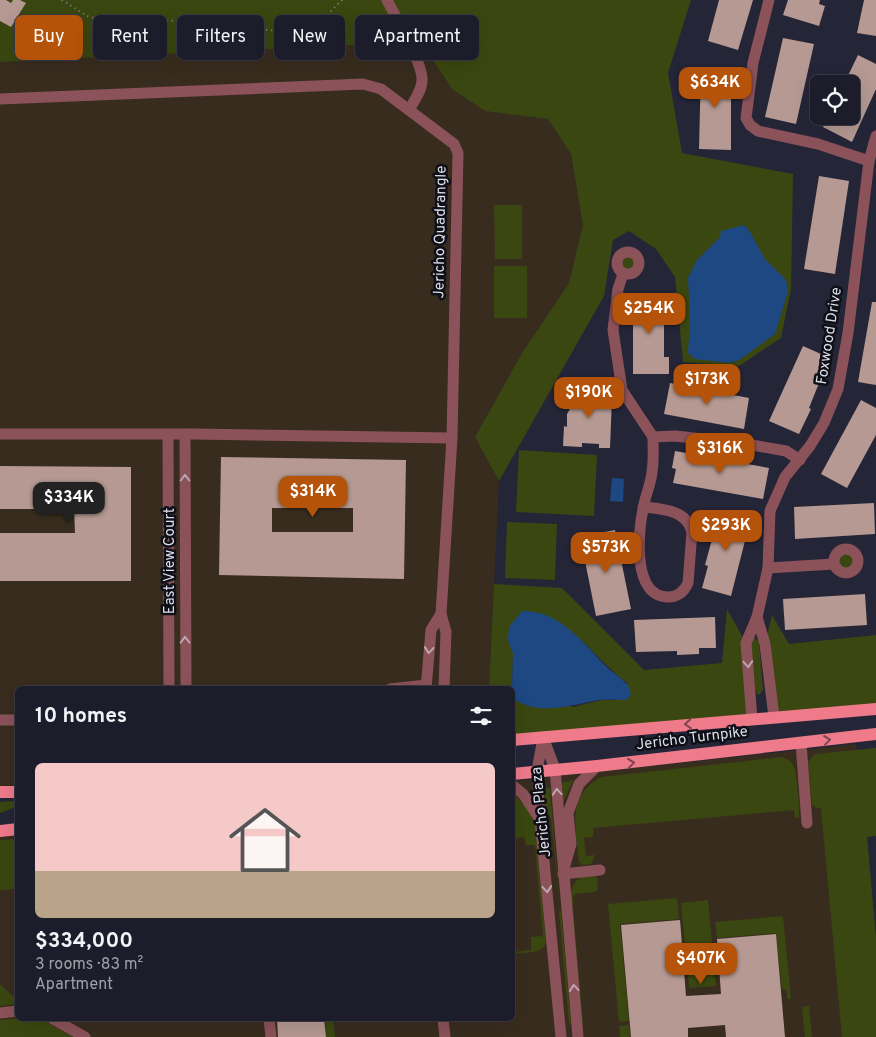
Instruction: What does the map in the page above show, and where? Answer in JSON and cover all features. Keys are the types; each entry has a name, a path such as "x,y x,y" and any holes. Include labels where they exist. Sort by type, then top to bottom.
{"main road":[{"name":"Jericho Turnpike","path":"515,740 876,708"},
{"name":"Jericho Turnpike","path":"515,774 876,734"},
{"path":"0,792 15,792"},
{"path":"0,830 15,829"}],"street":[{"path":"387,0 419,64 423,80 418,95 408,110"},
{"path":"769,0 753,64 746,118 750,125 758,131 818,144 852,157 869,161"},
{"name":"Jericho Quadrangle","path":"0,99 363,84 380,90 454,144 458,153 452,438 442,614 446,632 444,686"},
{"name":"Foxwood Drive","path":"752,719 746,643 757,617 768,568 770,511 785,476 800,460 824,423 838,389 848,332 869,161 876,136"},
{"path":"623,274 618,289 613,330 622,390 653,437 652,472 643,507 639,540 642,569 646,586 653,593 662,597 679,595 685,589 688,582 692,532 690,524 687,519 680,515 664,510 643,507"},
{"path":"0,434 185,434 452,438"},
{"name":"East View Court","path":"168,434 169,686"},
{"name":"East View Court","path":"185,434 186,686"},
{"path":"653,437 675,436 741,443 786,451 800,460"},
{"path":"768,568 834,564"},
{"name":"Jericho Quadrangle","path":"426,686 431,630 442,614"},
{"name":"Foxwood Drive","path":"757,617 765,644 774,717"},
{"path":"0,720 15,720"},
{"name":"Jericho Plaza","path":"543,737 556,769 563,873 578,1037"},
{"name":"Jericho Plaza","path":"543,737 537,771 561,1037"},
{"path":"801,743 807,823"},
{"path":"597,766 579,784 568,813 571,844 563,873 600,870"},
{"path":"515,787 523,794 540,820"},
{"path":"0,1013 15,1012"},
{"path":"57,1021 85,1037"},
{"path":"269,1021 271,1037"},
{"path":"443,1021 445,1037"}],"path":[{"path":"62,0 86,16 102,20 160,19 198,21 277,31 309,27 324,18 342,0"}],"shaded area":[{"path":"355,45 355,60 433,60 452,89 485,111 548,119 571,154 583,225 569,283 522,353 475,437 499,481 489,686 15,686 15,792 0,792 0,62 83,60 83,58 93,58 93,60 167,60 167,54 177,54 177,60 264,60 264,49 274,49 274,60 345,60 345,46"},
{"path":"856,744 876,937 876,1037 0,1037 0,836 15,835 15,1021 515,1021 515,781"}],"green space":[{"path":"0,0 691,0 668,73 682,153 793,174 791,289 781,338 739,366 683,362 675,277 656,249 629,231 613,240 604,296 499,481 475,437 522,353 569,283 583,225 571,154 548,119 485,111 452,89 433,60 479,60 479,15 355,15 355,45 345,46 345,15 274,15 274,49 264,49 264,15 177,15 177,54 167,54 167,15 93,15 93,58 83,58 83,15 15,15 15,60 42,60 0,62"},
{"path":"494,205 522,205 522,259 495,259"},
{"path":"624,255 630,255 635,260 633,269 624,271 619,266 619,260"},
{"path":"494,266 527,266 527,318 494,318"},
{"path":"519,450 597,455 594,516 516,512"},
{"path":"507,522 557,524 555,580 505,578"},
{"path":"842,552 850,552 855,557 853,568 842,570 837,565 837,557"},
{"path":"494,584 562,588 644,670 722,663 727,609 746,643 752,719 515,740 515,688 573,707 601,700 626,700 627,683 573,633 513,654 512,686 489,686"},
{"path":"772,615 789,644 876,635 876,709 774,717 765,644"},
{"path":"754,637 759,642 763,690 759,695 755,688 750,642"},
{"path":"876,748 876,836 867,837 876,937 876,1037 842,1037 821,808 816,808 812,805 808,762 815,754"},
{"path":"782,757 791,762 795,771 799,818 795,817 794,810 593,828 593,837 584,838 586,856 595,855 591,864 583,865 579,862 575,826 578,804 582,794 601,777"},
{"path":"573,781 563,802 562,783"},
{"path":"548,787 550,788 560,907 551,819 545,807 544,791"},
{"path":"515,797 526,808 535,825 546,943 540,950 515,954 515,952 531,950 531,937 543,936 535,845 526,845 524,837 515,838"},
{"path":"14,801 15,807 0,813 0,802"},
{"path":"15,839 15,889 0,890 0,840"},
{"path":"587,874 595,875 598,889 595,892 575,894 573,905 571,905 574,883"},
{"path":"677,898 679,919 620,924 629,1021 619,1022 608,904"},
{"path":"708,900 716,986 689,988 681,903"},
{"path":"573,908 583,1022 582,1022"},
{"path":"559,911 561,911 571,1025 569,1024"},
{"path":"783,916 791,998 789,999 787,999 787,990 782,989 776,933 717,938 715,922"},
{"path":"0,984 15,998 15,1004 0,1006"},
{"path":"809,1006 812,1037 805,1037 802,1007"},
{"path":"15,1018 15,1021 45,1021 73,1037 0,1037 0,1020"},
{"path":"325,1021 333,1021 335,1037 326,1037"},
{"path":"629,1025 630,1037 620,1037 619,1026"}],"water":[{"path":"744,225 749,230 765,259 786,280 788,291 775,334 739,360 729,363 695,359 688,353 690,319 688,278 697,260 720,237 721,231"},
{"path":"612,478 624,479 623,502 610,501"},
{"path":"522,611 536,612 549,616 571,631 609,669 620,677 626,683 631,695 626,700 599,700 556,708 535,707 515,700 515,686 512,686 513,654 508,640 509,627"}],"building":[{"path":"0,0 6,0 11,3 13,0 20,0 26,3 18,15 15,15 15,21 11,27 0,21"},
{"path":"719,0 753,0 738,50 708,41"},
{"path":"788,0 820,0 819,4 825,6 819,26 783,15"},
{"path":"864,0 876,0 876,36 857,33"},
{"path":"783,38 814,44 796,124 765,117"},
{"path":"858,55 876,64 876,89 860,124 860,75 848,75"},
{"path":"701,67 731,68 731,150 699,149"},
{"path":"824,125 860,125 852,142 823,127"},
{"path":"819,176 849,181 835,274 804,269"},
{"path":"633,293 664,293 664,357 669,357 669,374 633,374"},
{"path":"872,302 876,302 876,385 858,382"},
{"path":"803,346 830,358 822,376 816,375 821,378 809,408 811,409 799,434 769,421"},
{"path":"587,379 601,386 595,395 612,398 610,448 599,448 599,444 582,443 582,447 563,446 564,426 567,427 567,414"},
{"path":"670,383 749,398 744,429 664,414"},
{"path":"861,400 876,408 876,435 847,488 821,474"},
{"path":"675,451 769,468 763,499 673,483 676,469 672,468"},
{"path":"221,457 406,460 404,579 219,575","holes":["272,508 353,508 353,532 272,532"]},
{"path":"0,466 131,467 131,581 0,581 0,533 75,533 74,509 0,509"},
{"path":"874,503 875,534 795,539 794,507"},
{"path":"720,510 751,517 731,596 702,588 708,566 705,565"},
{"path":"615,530 631,609 596,616 583,551 587,550 584,536"},
{"path":"865,594 867,625 785,630 783,599"},
{"path":"715,617 716,648 699,648 699,654 677,655 677,651 636,652 634,620"},
{"path":"680,920 686,996 721,994 717,939 776,934 785,1037 726,1037 725,1025 688,1028 688,1037 631,1037 621,925"},
{"path":"277,1021 324,1021 326,1037 278,1037"}]}
